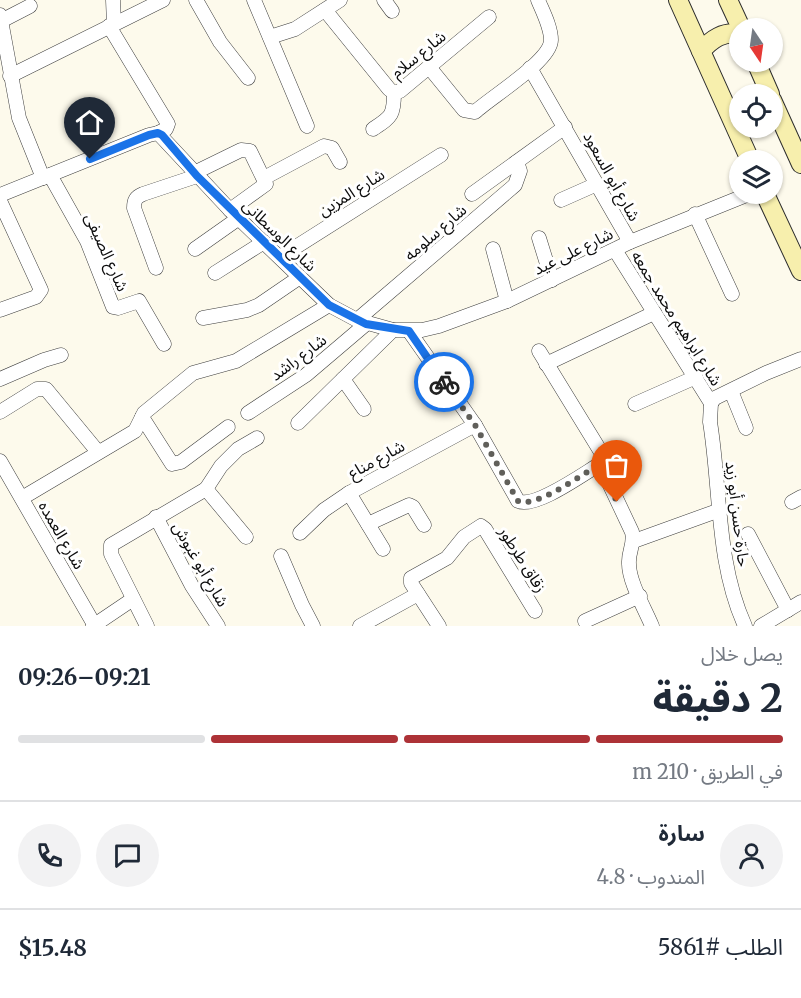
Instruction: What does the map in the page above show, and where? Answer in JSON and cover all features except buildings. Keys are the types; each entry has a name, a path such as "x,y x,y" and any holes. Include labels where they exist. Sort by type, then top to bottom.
{"main road":[{"path":"678,0 746,150"},
{"path":"728,0 736,18"},
{"path":"701,51 720,35 729,34"},
{"path":"783,124 801,164"},
{"path":"770,204 801,271"}],"street":[{"path":"0,310 36,297 41,290 1,193 154,134 166,129 168,124 112,25 113,0"},
{"path":"10,76 163,0"},
{"path":"196,0 220,42 248,78"},
{"path":"254,0 307,126"},
{"path":"270,37 295,29 340,0"},
{"path":"429,67 464,111 471,112 547,53 551,39 538,0"},
{"path":"1,21 30,6"},
{"name":"شارع سلام","path":"325,10 394,93 400,91 489,17"},
{"path":"0,15 19,118 47,177"},
{"name":"شارع أبو السعود","path":"530,68 630,242"},
{"path":"373,129 392,115 394,93"},
{"name":"شارع أبو السعود","path":"472,194 565,127"},
{"name":"شارع الوسطانى","path":"154,134 329,305 362,322 393,330 409,331"},
{"path":"264,178 324,146 332,148 340,162"},
{"path":"156,268 134,208 137,196 196,175 242,150 250,151 266,184 195,249"},
{"name":"شارع المزين","path":"280,257 441,155"},
{"name":"شارع سلومه","path":"362,322 514,185 520,171 517,162"},
{"name":"شارع الصيفى","path":"47,177 87,241 113,307 118,308 139,302 164,344"},
{"path":"561,200 597,184"},
{"name":"شارع على عيد","path":"409,331 440,326 507,301 630,242 729,201"},
{"path":"695,214 732,294"},
{"path":"539,238 552,280"},
{"path":"215,273 264,242"},
{"path":"493,249 507,301"},
{"name":"شارع ابراهيم محمد جمعه","path":"615,250 711,403"},
{"path":"203,318 259,305 300,277"},
{"path":"22,498 135,430 148,410 194,373 236,361 329,305"},
{"path":"546,364 654,313"},
{"name":"شارع راشد","path":"248,413 306,375 362,322"},
{"path":"298,423 393,330"},
{"path":"409,331 475,425 518,501 524,504 537,500 601,459"},
{"path":"538,351 601,459 632,532 634,542 628,566 652,626"},
{"path":"0,379 61,355"},
{"path":"711,403 715,398 766,373 801,359"},
{"path":"635,404 696,378"},
{"path":"343,379 364,409"},
{"path":"0,412 37,389 46,389 98,452"},
{"path":"731,391 746,428"},
{"name":"حارة حسن أبو زيد","path":"711,403 710,422 723,552 736,605 745,626"},
{"path":"142,417 172,464 181,462 228,428"},
{"name":"شارع مناع","path":"300,533 324,510 349,493 475,425"},
{"path":"147,626 111,554 111,545 206,489 221,466 238,449 257,438"},
{"name":"شارع العمده","path":"0,461 94,626"},
{"path":"206,489 246,537"},
{"path":"349,493 383,549"},
{"path":"368,524 409,505 424,525"},
{"path":"634,542 720,510"},
{"name":"شارع أبو غبوش","path":"156,517 192,586 218,626"},
{"name":"زقاق طرطور","path":"418,594 410,580 412,576 447,558 464,537 481,526 535,610"},
{"path":"748,534 788,610"},
{"path":"281,556 313,626"},
{"path":"360,626 418,594 439,626"},
{"path":"585,621 640,596"},
{"path":"94,626 133,599"},
{"path":"761,626 801,602"}],"way so far":[{"path":"444,382 475,425 518,501 524,504 537,500 600,464 617,502"}],"route":[{"path":"90,159 154,133 162,135 230,210 329,305 366,324 409,331 444,382"}]}
